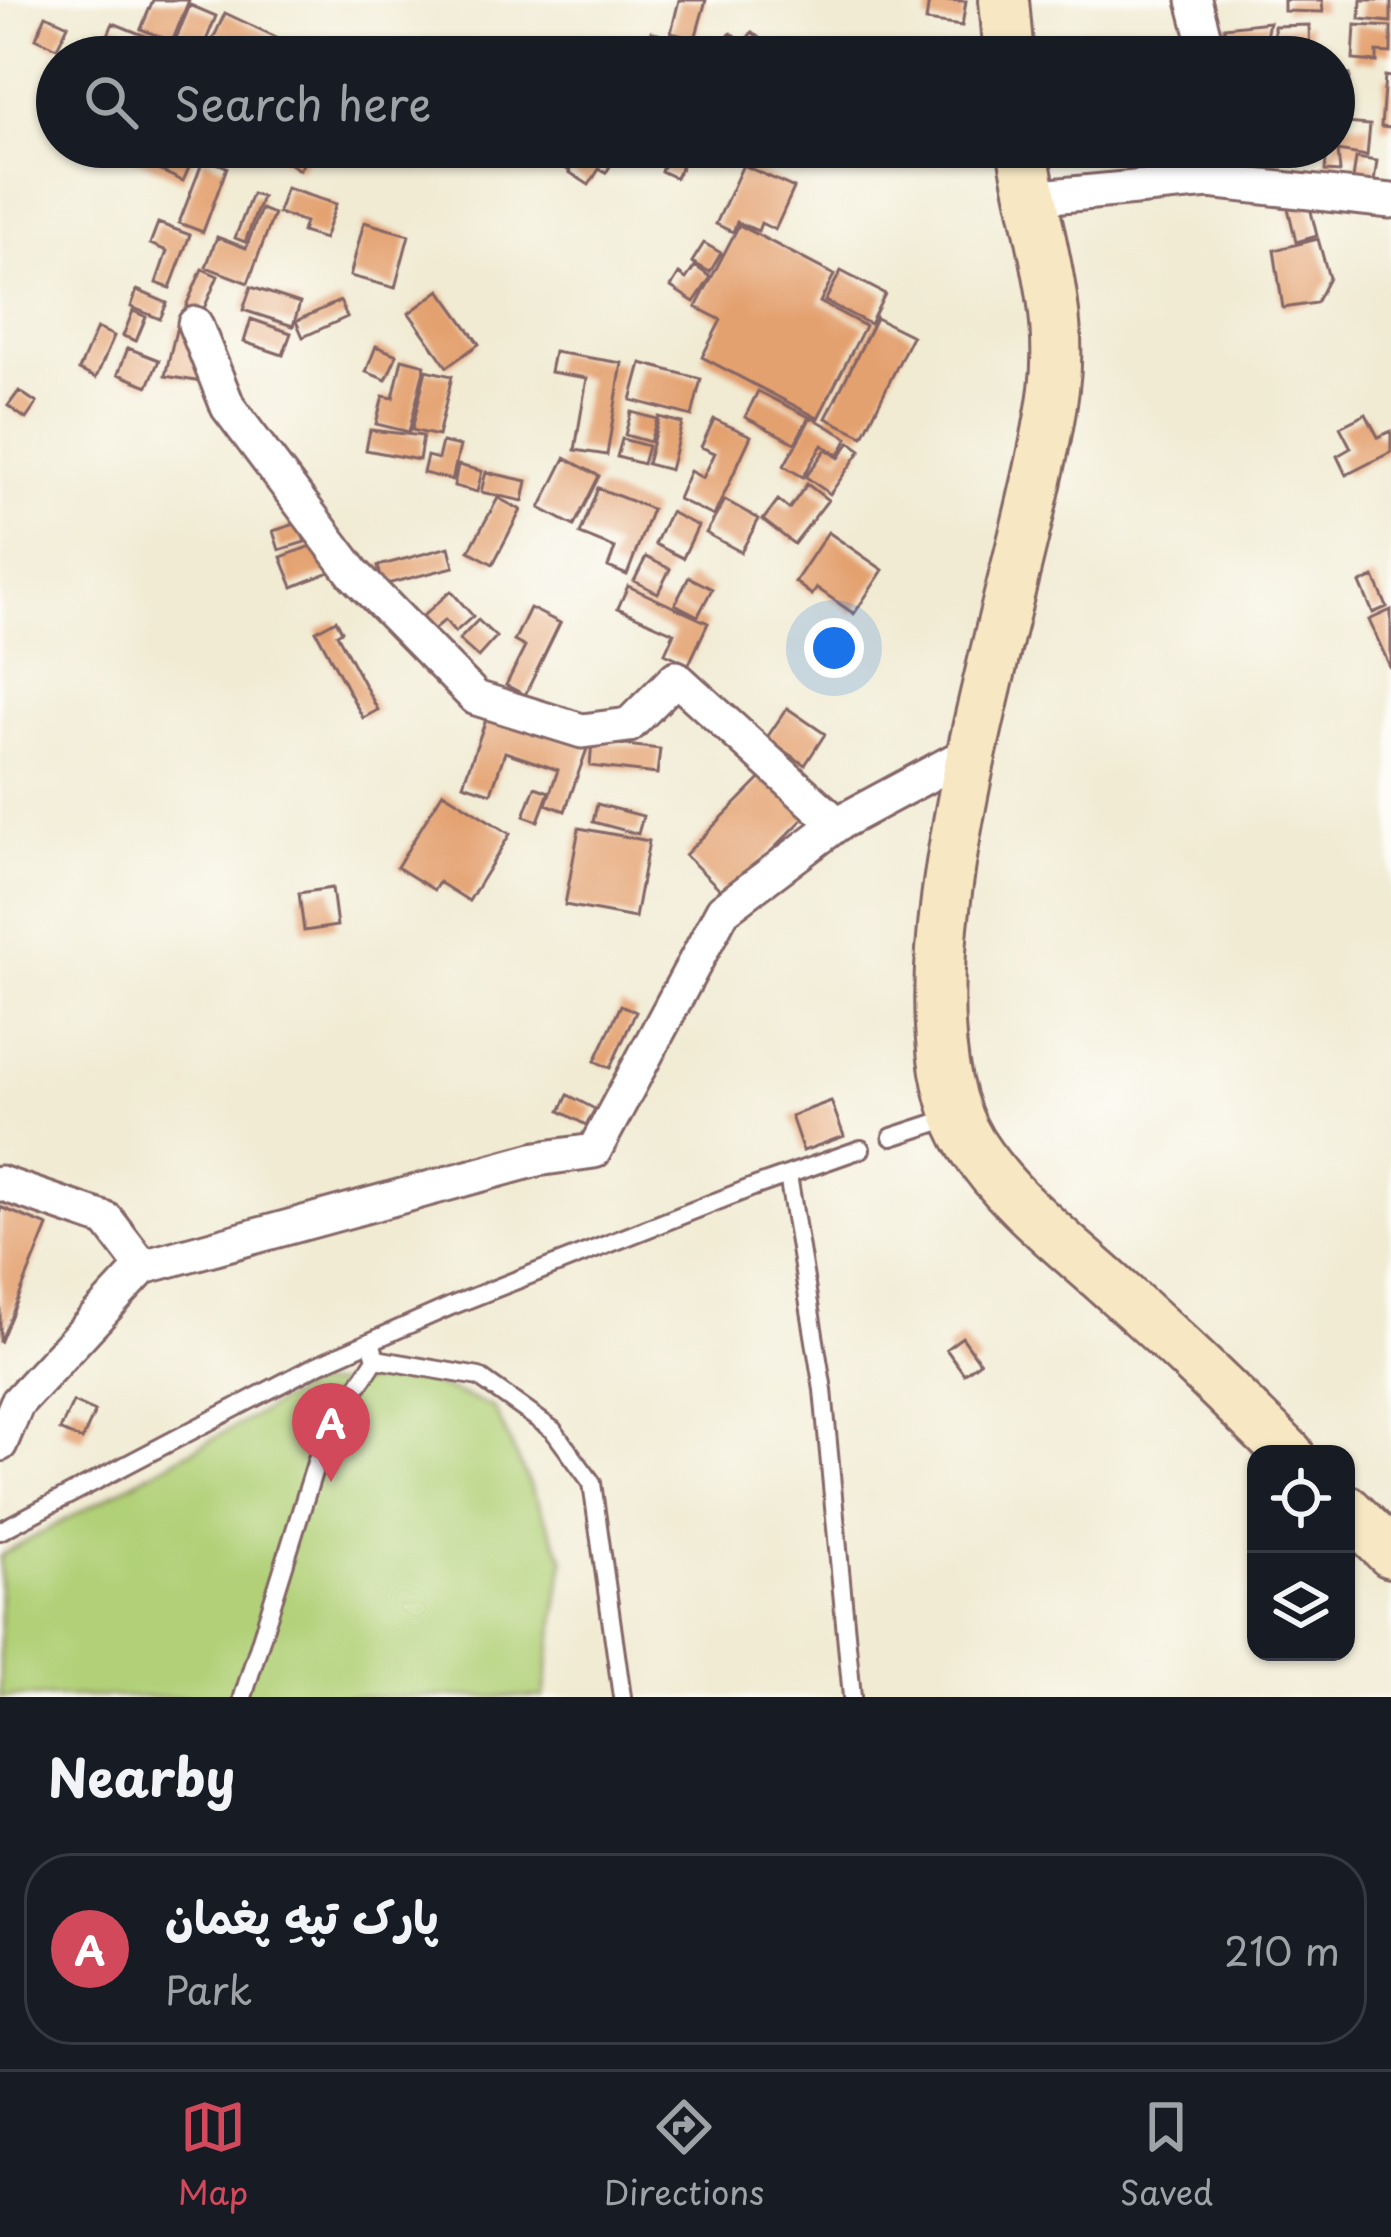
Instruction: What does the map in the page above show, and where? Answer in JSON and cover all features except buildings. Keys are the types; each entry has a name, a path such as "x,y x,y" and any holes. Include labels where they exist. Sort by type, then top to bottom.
{"main road":[{"path":"1004,0 1007,36"},
{"path":"1025,168 1056,319 1055,384 1043,452 989,668 952,872 940,1011 949,1081 971,1144 1018,1202 1280,1445"},
{"path":"1355,1518 1391,1553"}],"street":[{"path":"1195,0 1204,36"},
{"path":"1209,181 1228,168"},
{"path":"1030,198 1209,181 1391,200"},
{"path":"195,324 228,407 354,574 476,698 582,731 628,725 676,678 837,824"},
{"path":"0,1444 17,1403 143,1267 537,1159 594,1151 723,910 837,824 973,751"},
{"path":"0,1183 107,1220 143,1267"}],"lane":[{"path":"892,1138 958,1115"},
{"path":"0,1531 317,1365 374,1350 788,1174 861,1149"},
{"path":"788,1174 824,1390 852,1697"},
{"path":"244,1697 324,1437 374,1350"},
{"path":"374,1350 479,1377 553,1430 592,1483 622,1697"}],"green space":[{"path":"421,1379 494,1408 564,1559 544,1697 0,1697 0,1556 309,1386"}],"place":[{"name":"پارک تپهِ پغمان","path":"331,1482"}]}
